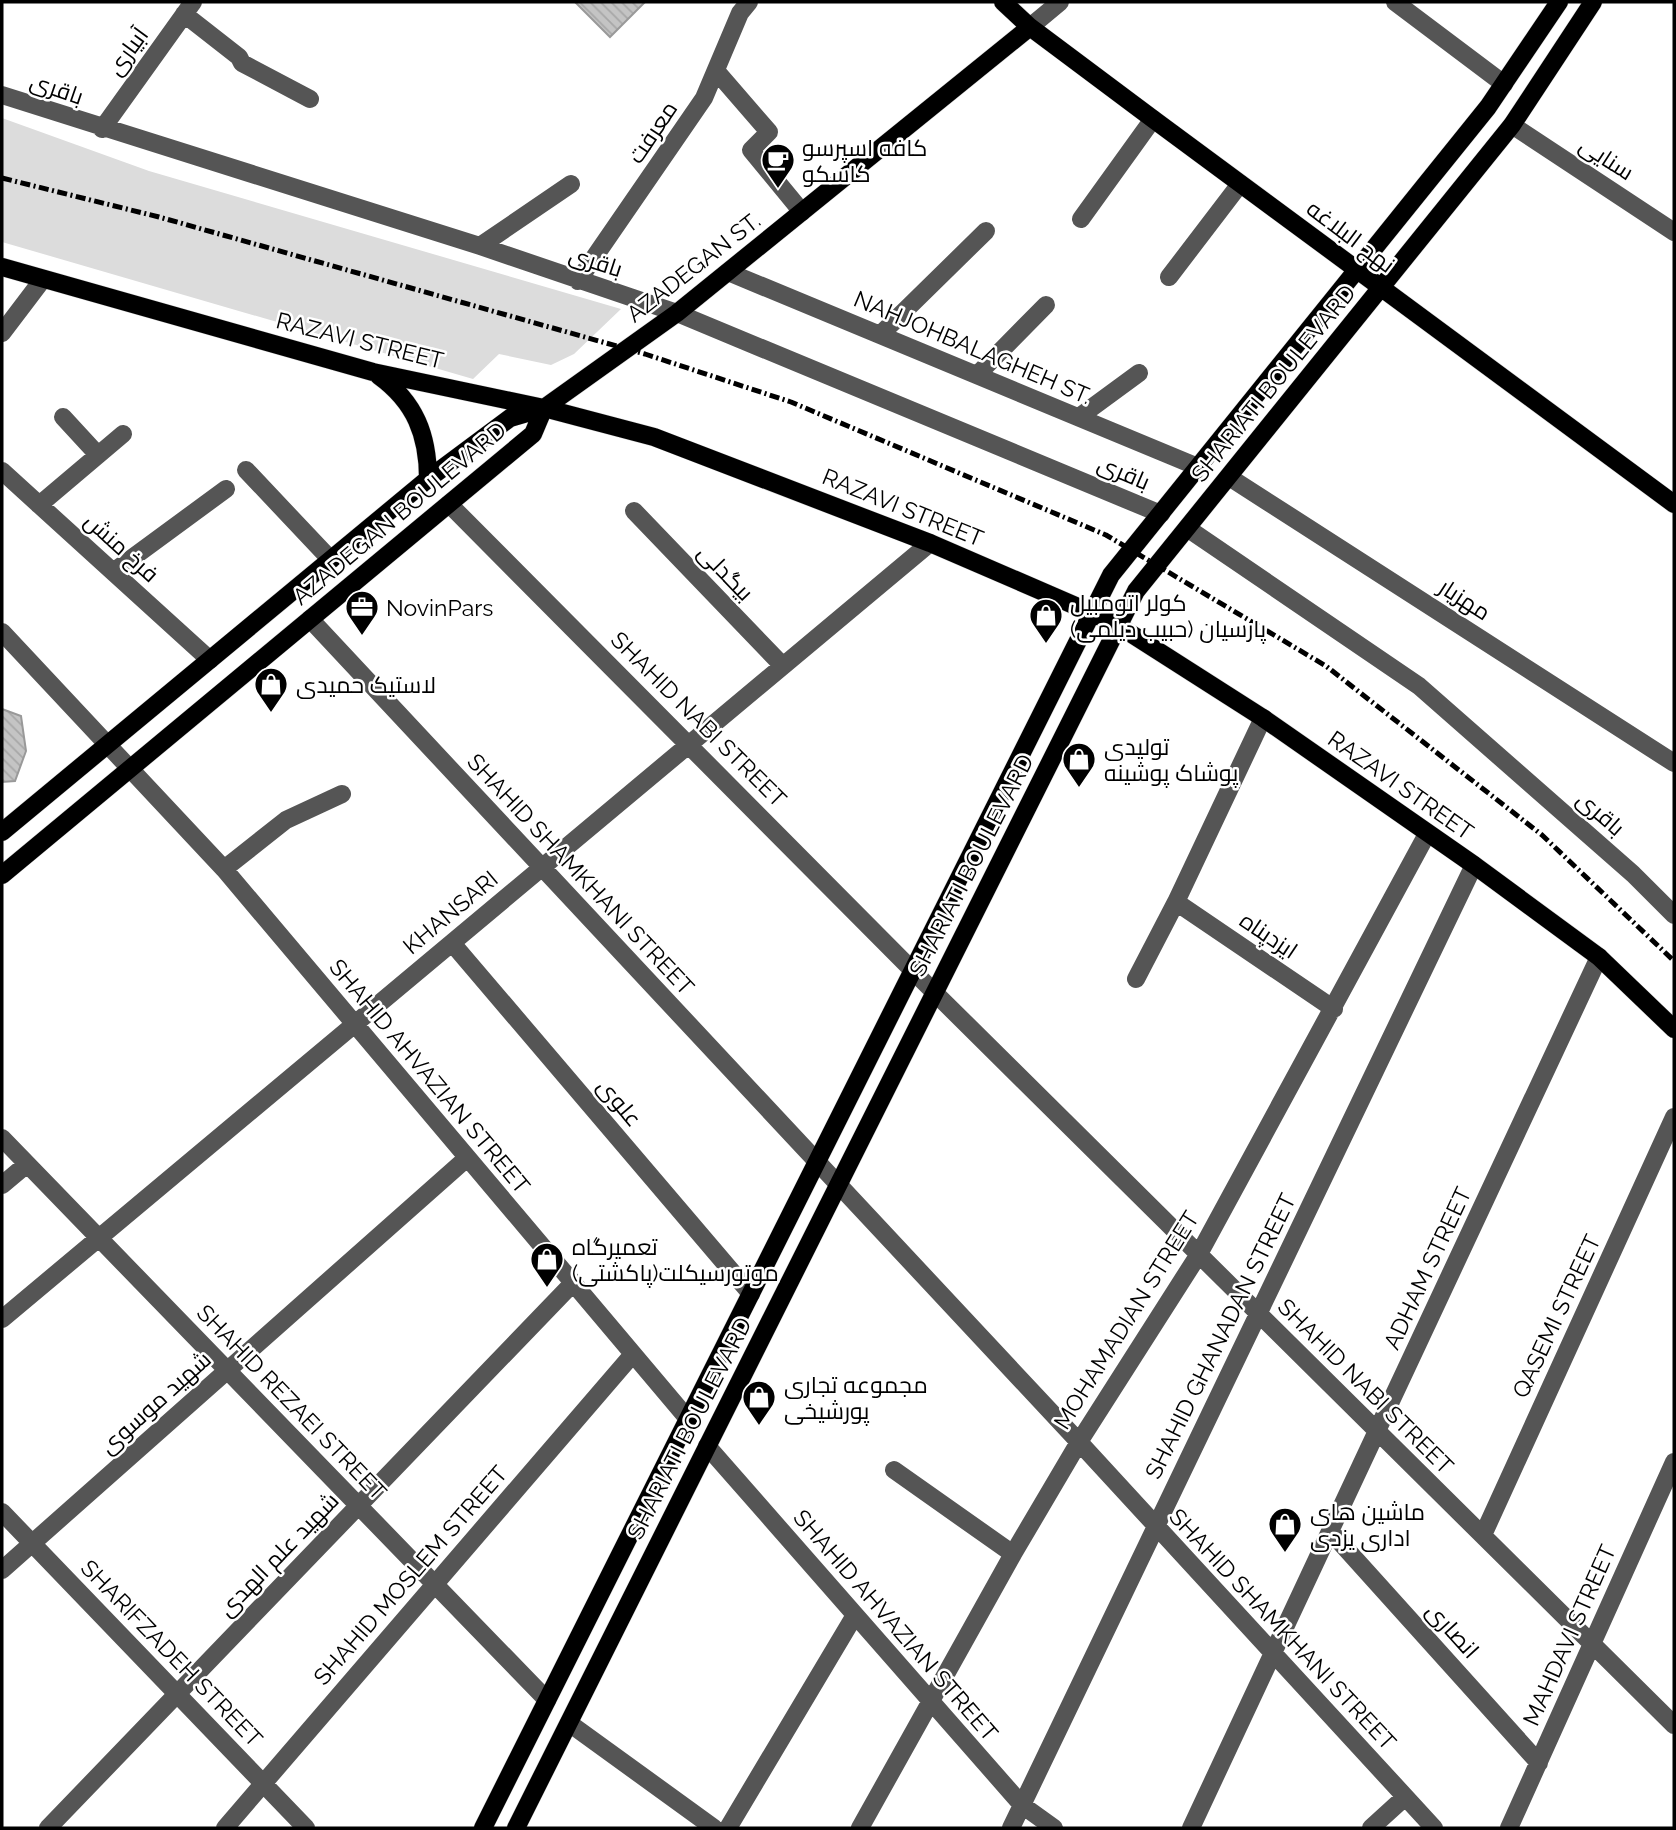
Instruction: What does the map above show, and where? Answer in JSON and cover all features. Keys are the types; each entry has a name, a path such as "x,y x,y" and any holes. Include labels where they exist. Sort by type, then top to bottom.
{"main road":[{"name":"نهج البلاغه","path":"1003,2 1030,27 1380,289 1674,504"},
{"name":"SHARIATI BOULEVARD","path":"483,1828 1111,575 1504,84 1559,2"},
{"name":"SHARIATI BOULEVARD","path":"516,1828 1136,591 1512,125 1594,2"},
{"name":"AZADEGAN ST.","path":"544,408 677,313 1030,27"},
{"name":"RAZAVI STREET","path":"2,267 373,372 621,427 693,450 930,543 1092,613 1119,626 1263,718 1474,865 1599,957 1674,1029"},
{"path":"373,372 394,387 416,417 428,453 428,479"},
{"name":"AZADEGAN BOULEVARD","path":"2,832 428,479 510,418 544,408"},
{"name":"AZADEGAN BOULEVARD","path":"2,875 533,434 544,408"}],"street":[{"name":"معرفت","path":"578,281 697,109 717,72 740,13 749,2"},
{"path":"1030,27 1060,2"},
{"path":"1395,2 1504,84"},
{"path":"189,8 239,57 242,64 310,99"},
{"name":"آبیاری","path":"102,129 189,8"},
{"path":"717,72 769,132 751,150 802,212"},
{"name":"باقری","path":"2,95 102,129 480,246 677,313 1161,514"},
{"path":"1081,219 1153,119"},
{"name":"سنایی","path":"1512,125 1674,232"},
{"path":"480,246 571,184"},
{"path":"1169,278 1240,184"},
{"path":"880,335 986,232"},
{"name":"NAHJOHBALAGHEH ST.","path":"728,272 1198,467"},
{"path":"2,333 43,279"},
{"path":"977,375 1046,305"},
{"path":"1079,417 1139,373"},
{"path":"63,417 98,455"},
{"path":"39,505 123,434"},
{"path":"246,470 331,560"},
{"name":"فرخ منش","path":"2,471 210,660"},
{"name":"مهزیار","path":"1229,477 1674,763"},
{"path":"113,572 226,489"},
{"name":"SHAHID NABI STREET","path":"449,504 935,993 1674,1725"},
{"name":"بیگدلی","path":"635,511 783,666"},
{"name":"باقری","path":"1187,528 1419,686 1633,874 1674,915"},
{"name":"KHANSARI","path":"2,1319 930,543"},
{"name":"SHAHID SHAMKHANI STREET","path":"310,619 1079,1442 1155,1528 1434,1828"},
{"name":"SHAHID AHVAZIAN STREET","path":"2,632 224,869 688,1419"},
{"path":"1136,979 1176,902 1263,718"},
{"path":"224,869 286,820 342,794"},
{"name":"MOHAMADIAN STREET","path":"860,1828 1013,1553 1079,1442 1199,1254 1427,834"},
{"name":"SHAHID GHANADAN STREET","path":"1010,1828 1474,865"},
{"name":"ایزدپناه","path":"1176,902 1334,1009"},
{"name":"علوی","path":"452,943 751,1293"},
{"name":"ADHAM STREET","path":"1191,1828 1599,957"},
{"name":"QASEMI STREET","path":"1483,1535 1674,1117"},
{"name":"SHAHID REZAEI STREET","path":"2,1138 547,1700"},
{"name":"شهید موسوی","path":"2,1570 467,1158"},
{"path":"2,1185 27,1164"},
{"name":"شهید علم الهدی","path":"48,1828 573,1283"},
{"name":"SHAHID MOSLEM STREET","path":"225,1828 633,1354"},
{"name":"SHAHID AHVAZIAN STREET","path":"707,1446 1022,1805 1054,1828"},
{"name":"MAHDAVI STREET","path":"1509,1828 1674,1462"},
{"path":"894,1470 1013,1553"},
{"name":"SHARIFZADEH STREET","path":"2,1512 306,1828"},
{"name":"انصاری","path":"1331,1531 1539,1763"},
{"path":"728,1828 855,1615"},
{"path":"569,1723 714,1828"},
{"path":"1371,1828 1405,1797"}],"shaded area":[{"path":"2,118 149,171 621,309 574,354 551,365 499,354 473,379 2,242"}],"building":[{"path":"575,2 645,2 610,37"},
{"path":"2,709 21,716 26,751 15,781 2,782"}],"railway":[{"path":"2,178 159,217 645,354 791,402 1106,535 1326,666 1542,835 1674,961"}],"place":[{"name":"کافه اسپرسو کاسکو","path":"778,190"},
{"name":"NovinPars","path":"362,637"},
{"name":"کولر اتومبیل پارسیان (حبیب دیلمی)","path":"1046,645"},
{"name":"لاستیک حمیدی","path":"271,714"},
{"name":"تولیدی پوشاک پوشینه","path":"1079,789"},
{"name":"تعمیرگاه موتورسیکلت(پاکشتی)","path":"547,1289"},
{"name":"مجموعه تجاری پورشیخی","path":"759,1427"},
{"name":"ماشین های اداری یزدی","path":"1285,1554"}]}
